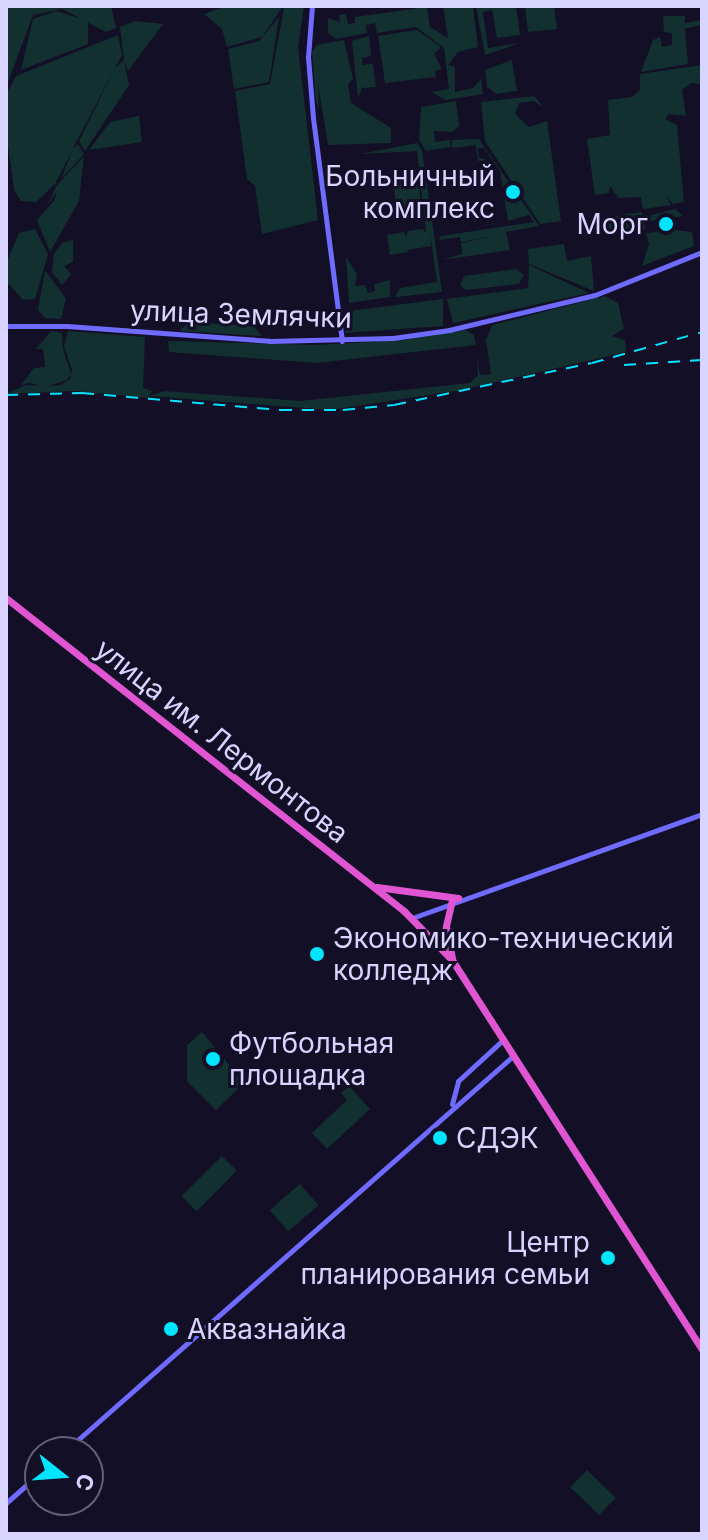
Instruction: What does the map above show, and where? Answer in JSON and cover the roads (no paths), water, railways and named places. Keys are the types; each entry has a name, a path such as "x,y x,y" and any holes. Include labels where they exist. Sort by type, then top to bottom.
{"highway":[{"name":"улица им. Лермонтова","path":"6,598 412,918 452,960 702,1350"},
{"path":"368,884 455,899 446,927 452,960"}],"main road":[{"path":"312,6 308,57 313,118 342,341"},
{"name":"улица Землячки","path":"6,326 342,341 449,330 595,295 702,252"},
{"path":"412,918 455,899 702,814"},
{"path":"452,1104 458,1081 505,1039"},
{"path":"82,1436 452,1104 514,1054"},
{"path":"6,1503 24,1487"}],"railway":[{"path":"6,395 82,393 280,410 343,410 394,405 592,363 702,332"},
{"path":"624,365 702,360"}],"place":[{"name":"Больничный комплекс","path":"513,192"},
{"name":"Морг","path":"666,224"},
{"name":"Экономико-технический колледж","path":"317,954"},
{"name":"Футбольная площадка","path":"213,1059"},
{"name":"СДЭК","path":"440,1138"},
{"name":"Центр планирования семьи","path":"608,1258"},
{"name":"Аквазнайка","path":"171,1329"}]}
